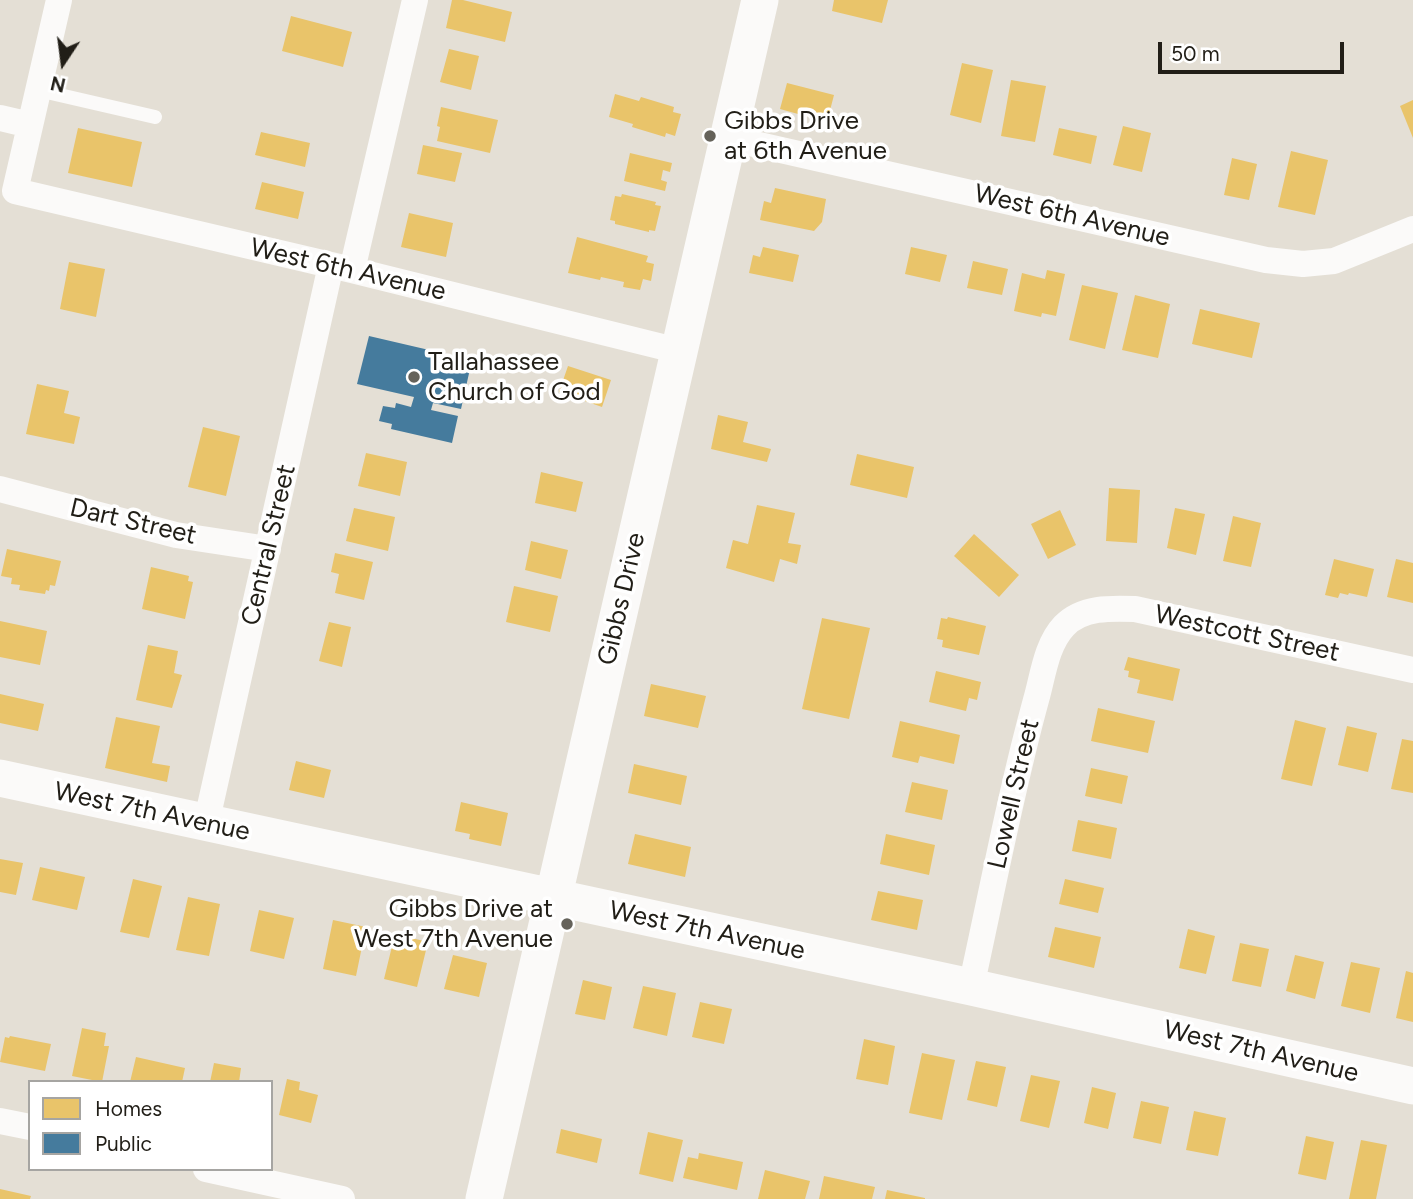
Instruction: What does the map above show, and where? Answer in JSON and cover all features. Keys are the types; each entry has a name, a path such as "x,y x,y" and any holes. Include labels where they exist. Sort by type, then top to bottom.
{"street":[{"path":"0,118 30,125 59,0"},
{"name":"Central Street","path":"206,824 268,549 415,0"},
{"name":"Gibbs Drive","path":"484,1199 760,0"},
{"name":"West 6th Avenue","path":"30,125 15,191 679,351"},
{"name":"West 6th Avenue","path":"728,138 1266,260 1303,264 1334,261 1413,229"},
{"name":"Dart Street","path":"0,489 176,535 268,549"},
{"name":"Westcott Street","path":"1081,614 1105,608 1135,609 1413,670"},
{"name":"Lowell Street","path":"971,987 1029,727 1052,643 1065,625 1081,614"},
{"name":"West 7th Avenue","path":"0,778 971,987 1413,1086"},
{"path":"0,1121 28,1127"},
{"path":"211,1171 255,1190 342,1199"}],"lane":[{"path":"38,90 155,117"}],"building: Homes":[{"path":"452,0 463,0 512,12 505,42 446,28"},
{"path":"834,0 888,0 882,23 832,11"},
{"path":"291,16 352,32 343,67 282,51"},
{"path":"449,49 479,56 471,90 440,82"},
{"path":"962,63 993,70 981,123 950,115"},
{"path":"1011,80 1046,86 1035,142 1001,136"},
{"path":"787,83 834,95 827,122 780,109"},
{"path":"615,94 639,101 641,97 674,107 673,112 681,114 675,136 666,133 665,137 609,117"},
{"path":"1413,100 1413,138 1400,106"},
{"path":"441,107 498,120 490,153 437,141"},
{"path":"1123,126 1151,133 1142,172 1113,165"},
{"path":"78,128 142,142 132,187 68,173"},
{"path":"1059,128 1097,136 1091,164 1053,155"},
{"path":"261,132 310,143 305,167 255,155"},
{"path":"423,145 462,153 455,182 417,174"},
{"path":"1291,151 1328,160 1315,215 1278,207"},
{"path":"630,153 672,163 670,172 663,170 661,180 667,182 665,191 624,181"},
{"path":"1232,158 1257,164 1249,200 1224,195"},
{"path":"262,182 304,192 298,219 255,209"},
{"path":"775,188 826,199 822,222 814,231 760,220 764,201 771,203"},
{"path":"622,194 656,202 655,205 661,206 655,231 615,224 615,221 610,220 615,196 621,197"},
{"path":"409,213 453,223 446,257 401,247"},
{"path":"577,237 648,256 646,262 654,264 651,281 643,279 640,290 623,287 624,282 568,273"},
{"path":"763,247 799,255 793,282 749,273 753,255 760,257"},
{"path":"911,247 947,255 940,282 905,274"},
{"path":"973,261 1008,269 1002,295 967,288"},
{"path":"69,262 105,269 96,317 60,309"},
{"path":"1047,270 1065,274 1056,316 1042,313 1041,317 1014,311 1022,273 1045,279"},
{"path":"1082,285 1118,293 1105,349 1069,340"},
{"path":"1135,295 1170,304 1158,358 1122,350"},
{"path":"1200,309 1260,323 1252,358 1192,344"},
{"path":"568,366 611,380 602,407 559,392"},
{"path":"37,384 69,391 64,413 80,417 74,444 26,434"},
{"path":"718,415 748,422 743,442 771,449 767,462 711,449"},
{"path":"203,427 240,436 226,496 188,487"},
{"path":"366,453 407,462 400,496 358,486"},
{"path":"857,454 914,467 907,498 850,485"},
{"path":"541,472 583,482 576,512 535,503"},
{"path":"1109,488 1140,490 1137,543 1106,541"},
{"path":"757,505 795,513 788,543 801,545 797,564 780,559 774,582 726,568 733,540 748,544"},
{"path":"354,508 395,517 388,551 346,541"},
{"path":"1175,508 1205,514 1196,555 1167,548"},
{"path":"1060,510 1076,545 1048,559 1031,524"},
{"path":"1233,516 1261,523 1251,567 1223,561"},
{"path":"974,534 1019,575 999,597 954,556"},
{"path":"531,541 568,550 561,579 525,570"},
{"path":"7,549 61,561 55,586 50,585 45,594 19,590 20,585 11,584 12,578 1,576"},
{"path":"335,553 373,562 364,600 335,593 339,574 331,572"},
{"path":"1334,559 1374,569 1367,597 1349,593 1340,593 1338,598 1325,595"},
{"path":"1396,559 1413,563 1413,603 1387,597"},
{"path":"151,567 189,576 188,581 193,582 185,619 142,609"},
{"path":"514,586 558,596 550,632 506,622"},
{"path":"948,617 986,626 979,655 942,647 943,640 937,639 941,618"},
{"path":"822,618 870,628 849,719 802,709"},
{"path":"0,621 47,631 40,665 0,657"},
{"path":"329,622 351,627 342,667 319,661"},
{"path":"148,645 178,651 174,673 182,675 172,708 136,700"},
{"path":"1128,657 1180,669 1173,701 1137,693 1140,680 1128,677 1129,671 1124,670"},
{"path":"936,671 981,682 977,700 969,698 966,711 929,702"},
{"path":"651,684 706,696 698,728 644,716"},
{"path":"0,694 44,704 38,731 0,723"},
{"path":"1098,708 1155,721 1148,753 1091,741"},
{"path":"116,717 160,726 152,763 170,766 167,782 105,768"},
{"path":"1295,720 1326,728 1312,786 1281,779"},
{"path":"900,721 960,735 954,764 920,756 918,763 892,757"},
{"path":"1347,726 1377,733 1368,772 1338,765"},
{"path":"1402,739 1413,741 1413,793 1391,789"},
{"path":"296,761 331,770 324,798 289,790"},
{"path":"634,764 687,776 681,805 628,793"},
{"path":"1091,768 1128,776 1122,804 1085,796"},
{"path":"912,782 948,790 942,820 905,812"},
{"path":"461,802 508,813 501,846 469,839 470,834 455,831"},
{"path":"1078,820 1117,828 1111,859 1072,851"},
{"path":"635,834 691,847 685,877 628,864"},
{"path":"886,834 935,845 929,875 880,864"},
{"path":"0,859 23,863 16,895 0,892"},
{"path":"40,867 85,877 77,910 32,900"},
{"path":"133,879 162,886 149,938 120,932"},
{"path":"1065,879 1104,888 1098,913 1059,904"},
{"path":"878,891 923,900 917,930 871,920"},
{"path":"188,897 220,904 209,956 176,950"},
{"path":"259,910 294,918 284,959 250,951"},
{"path":"333,920 366,927 356,976 323,969"},
{"path":"1055,927 1101,937 1094,968 1048,957"},
{"path":"1188,929 1215,936 1206,974 1179,968"},
{"path":"395,934 428,942 417,987 384,979"},
{"path":"1240,943 1269,949 1261,987 1232,981"},
{"path":"453,955 487,963 479,997 444,989"},
{"path":"1295,955 1324,962 1315,999 1286,991"},
{"path":"1351,962 1380,968 1370,1013 1341,1006"},
{"path":"1406,971 1413,973 1413,1022 1396,1018"},
{"path":"583,980 612,987 605,1020 575,1014"},
{"path":"643,986 676,993 667,1036 633,1028"},
{"path":"700,1002 732,1009 724,1044 692,1037"},
{"path":"82,1028 106,1033 104,1046 109,1046 102,1080 72,1076"},
{"path":"5,1037 51,1044 45,1071 0,1062"},
{"path":"864,1039 895,1046 888,1085 856,1079"},
{"path":"922,1053 955,1060 942,1120 909,1113"},
{"path":"136,1057 185,1068 182,1080 130,1080"},
{"path":"976,1061 1006,1067 997,1107 967,1100"},
{"path":"214,1063 241,1068 239,1080 210,1080"},
{"path":"1031,1075 1060,1081 1049,1128 1020,1121"},
{"path":"287,1079 300,1082 299,1090 318,1095 311,1123 279,1115"},
{"path":"1092,1087 1116,1093 1108,1129 1084,1123"},
{"path":"1141,1101 1169,1107 1161,1144 1133,1138"},
{"path":"1194,1111 1226,1118 1218,1156 1186,1150"},
{"path":"561,1129 602,1139 597,1163 556,1153"},
{"path":"648,1132 683,1140 673,1182 639,1174"},
{"path":"1306,1136 1334,1142 1326,1180 1298,1174"},
{"path":"1361,1140 1387,1145 1376,1199 1349,1199"},
{"path":"699,1153 743,1162 737,1190 683,1178 688,1157 698,1159"},
{"path":"765,1170 810,1181 805,1199 758,1199"},
{"path":"824,1176 875,1187 872,1199 819,1199"},
{"path":"0,1189 31,1196 30,1199 0,1199"},
{"path":"887,1190 925,1198 925,1199 885,1199"}],"building: Public":[{"path":"369,336 472,360 461,409 433,403 431,410 458,416 452,443 391,429 392,424 379,421 383,406 395,408 396,403 411,407 414,397 357,384"}],"place":[{"name":"Gibbs Drive at 6th Avenue","path":"710,136"},
{"name":"Tallahassee Church of God","path":"414,377"},
{"name":"Gibbs Drive at West 7th Avenue","path":"567,924"}]}
